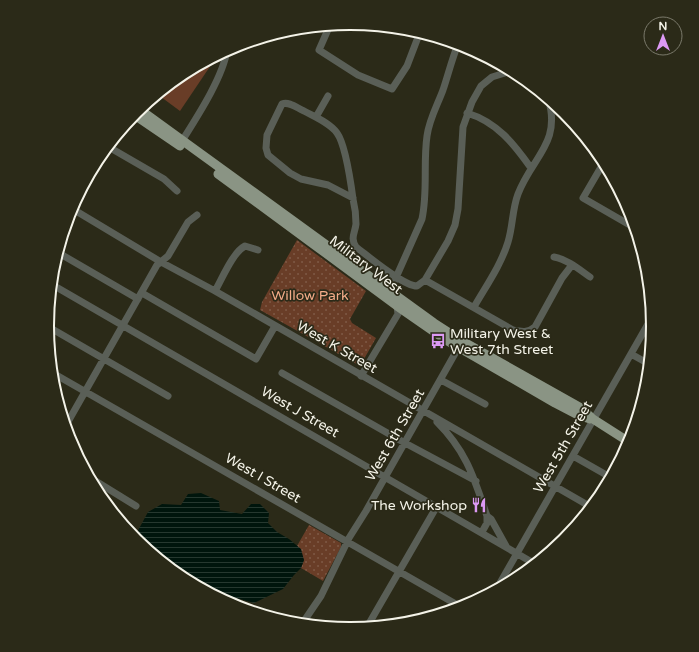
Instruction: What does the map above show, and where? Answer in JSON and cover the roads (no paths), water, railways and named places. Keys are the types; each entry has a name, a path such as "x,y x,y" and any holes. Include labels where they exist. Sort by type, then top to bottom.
{"main road":[{"name":"Military West","path":"144,113 180,143 397,306 566,409 578,415 593,419 623,438"},
{"name":"Military West","path":"139,118 180,143 390,291 460,344"}],"street":[{"path":"327,31 319,50 358,75 392,89 407,66 417,38"},
{"path":"361,376 398,314 397,306 390,291 422,219 425,207 427,137 430,122 443,90 455,50"},
{"path":"180,143 200,112 215,83 225,58"},
{"path":"353,198 328,184 301,179 290,174 268,155 266,148 267,135 282,104 290,104 332,127 341,141 353,198 356,224 352,238 356,247 396,276 414,286 418,286 425,280 448,241 456,220 458,209 462,134 467,113 476,94 486,81 492,76 504,74"},
{"path":"316,117 328,96"},
{"path":"474,307 505,250 511,232 515,204 524,180 546,146 551,130 550,108"},
{"path":"467,113 482,119 500,131 515,146 531,168"},
{"path":"113,149 164,180 177,191"},
{"path":"600,168 582,198 627,223"},
{"name":"West K Street","path":"77,211 161,262 215,291 586,504"},
{"path":"68,418 157,266 168,256 188,222 197,215"},
{"path":"215,291 240,248 245,246 258,250"},
{"path":"62,255 256,359 275,326"},
{"path":"554,257 572,265 590,277"},
{"path":"425,280 513,330 521,332 528,331 535,327 562,278 572,265"},
{"name":"West J Street","path":"56,287 530,561"},
{"name":"West 5th Street","path":"502,579 646,328"},
{"path":"54,330 168,396"},
{"name":"West 6th Street","path":"307,618 460,344"},
{"path":"631,354 643,361"},
{"path":"282,373 405,443 476,481"},
{"name":"West I Street","path":"58,376 453,603"},
{"path":"441,380 485,404"},
{"path":"432,417 460,448 466,458 476,481 487,516 487,523 482,532"},
{"path":"459,431 458,441 460,448"},
{"path":"460,448 461,444 468,437"},
{"path":"573,456 606,475"},
{"path":"100,485 136,506"},
{"path":"371,621 437,506"},
{"path":"487,516 491,520 506,546"}],"place":[{"name":"Military West & West 7th Street","path":"438,341"},
{"name":"The Workshop","path":"479,505"}],"park label":[{"name":"Willow Park","path":"310,295"}]}
